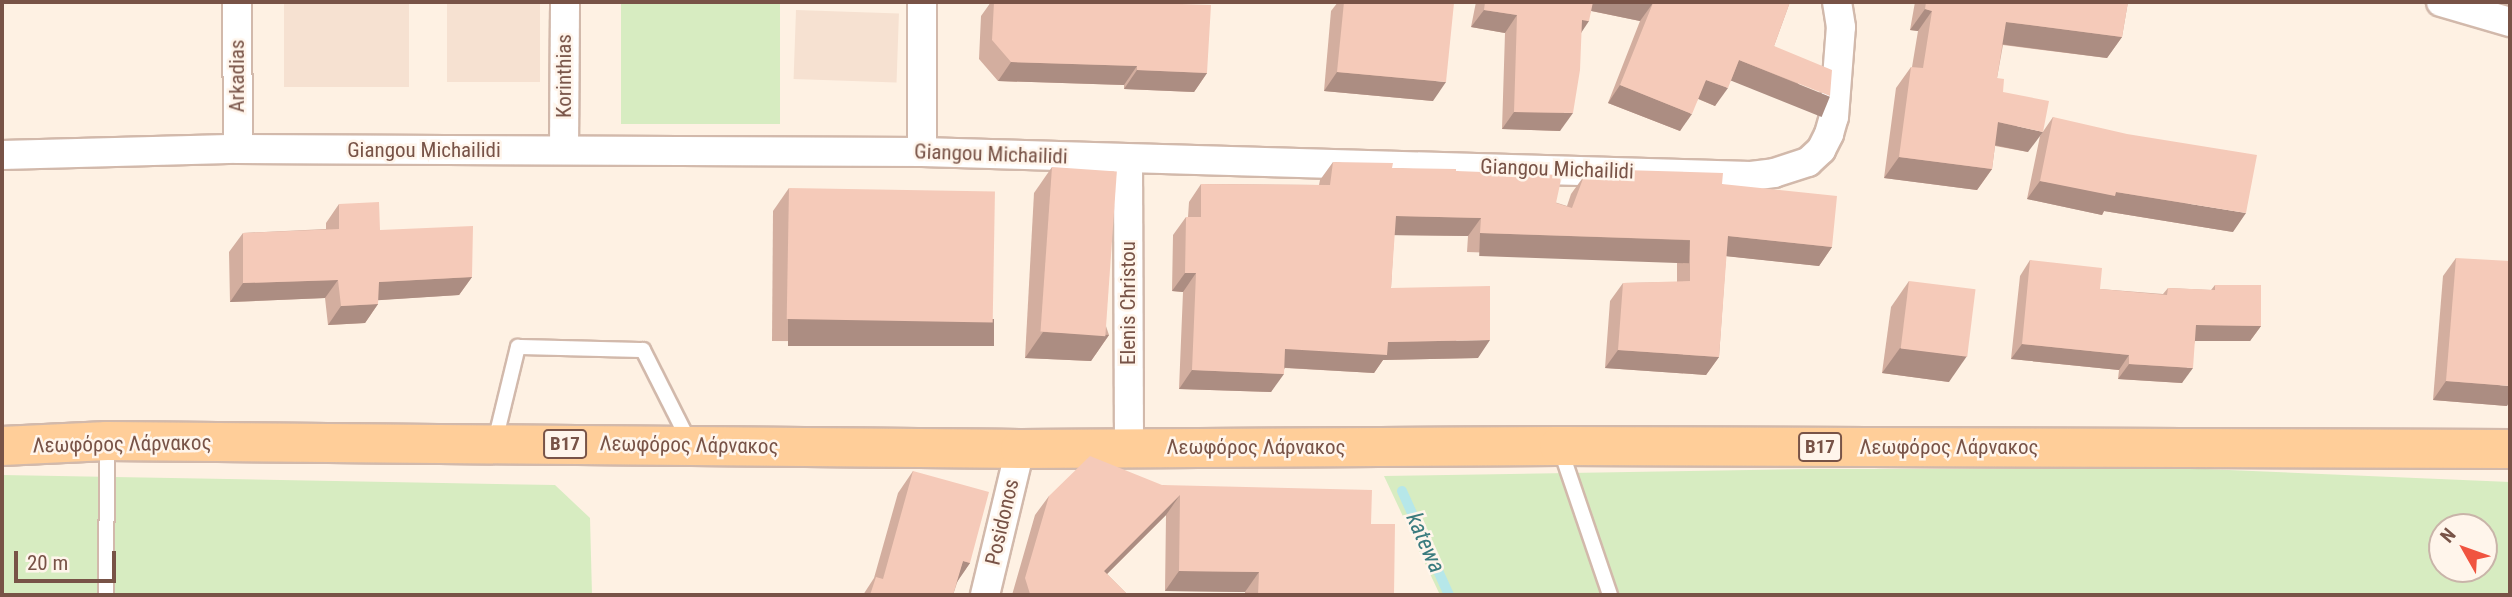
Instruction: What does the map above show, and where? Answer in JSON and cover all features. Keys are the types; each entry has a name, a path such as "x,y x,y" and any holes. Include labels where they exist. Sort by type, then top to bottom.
{"main road":[{"name":"Λεωφόρος Λάρνακος","path":"2,446 107,441 1020,449 1559,446 2510,449"}],"street":[{"name":"Arkadias","path":"237,2 238,149"},
{"name":"Korinthias","path":"564,150 565,2"},
{"path":"922,2 922,152"},
{"name":"Giangou Michailidi","path":"2,155 238,149 922,152 1751,176 1774,173 1808,162 1821,150 1829,134 1834,117 1841,27 1837,2"},
{"path":"2441,2 2510,22"},
{"name":"Elenis Christou","path":"1128,159 1129,448"},
{"name":"Posidonos","path":"985,595 1020,449"}],"lane":[{"path":"495,443 518,347 643,350 691,445"},
{"path":"106,595 107,441"},
{"path":"1559,446 1611,595"}],"shaded area":[{"path":"284,2 409,2 409,87 284,87"},
{"path":"447,2 540,2 540,82 447,82"},
{"path":"796,10 899,14 897,83 794,79"}],"green space":[{"path":"621,2 780,2 780,124 621,124"},
{"path":"1809,469 2205,469 2510,482 2510,595 1440,595 1384,476"},
{"path":"2,475 555,485 590,518 592,595 2,595"}],"building":[{"path":"994,2 1211,5 1207,73 1137,70 1137,66 1011,62 992,40"},
{"path":"1344,2 1454,3 1446,82 1337,72"},
{"path":"1485,2 1593,2 1589,21 1582,20 1580,70 1573,113 1514,112 1517,15 1484,10"},
{"path":"1646,2 1790,2 1774,46 1832,70 1830,96 1739,60 1728,88 1706,80 1692,114 1620,85 1653,3"},
{"path":"1926,2 2128,2 2122,37 2006,22 1997,78 2004,79 2003,92 2049,101 2043,132 1998,122 1992,169 1899,157 1911,67 1923,68 1932,11 1925,9"},
{"path":"2053,117 2127,134 2257,155 2246,213 2116,192 2115,196 2040,181"},
{"path":"1333,162 1393,163 1392,168 1562,175 1556,203 1572,208 1584,176 1622,177 1623,170 1723,173 1722,184 1837,196 1832,247 1728,236 1719,357 1618,350 1623,283 1690,281 1690,240 1480,233 1481,218 1396,216 1391,288 1490,286 1490,340 1388,342 1387,355 1285,349 1284,374 1192,370 1196,273 1185,273 1186,217 1201,217 1201,184 1330,185"},
{"path":"1052,167 1117,172 1105,336 1040,332"},
{"path":"789,188 995,192 993,323 787,319"},
{"path":"379,202 380,230 473,226 472,277 379,282 378,304 341,306 338,280 243,283 243,233 339,229 339,204"},
{"path":"2456,258 2510,261 2510,386 2446,381"},
{"path":"2030,260 2102,268 2100,289 2167,295 2168,288 2215,290 2215,285 2261,285 2261,326 2196,325 2193,368 2129,364 2129,355 2022,344"},
{"path":"1909,281 1976,289 1967,357 1901,348"},
{"path":"1090,456 1162,485 1372,490 1371,524 1395,524 1394,595 1258,595 1259,572 1179,571 1180,495 1104,571 1128,595 1030,594 1025,578 1049,496"},
{"path":"913,471 989,492 970,563 963,561 953,595 870,595 876,577 883,579"}],"waterway":[{"name":"katewa","path":"1402,491 1449,595"}]}
